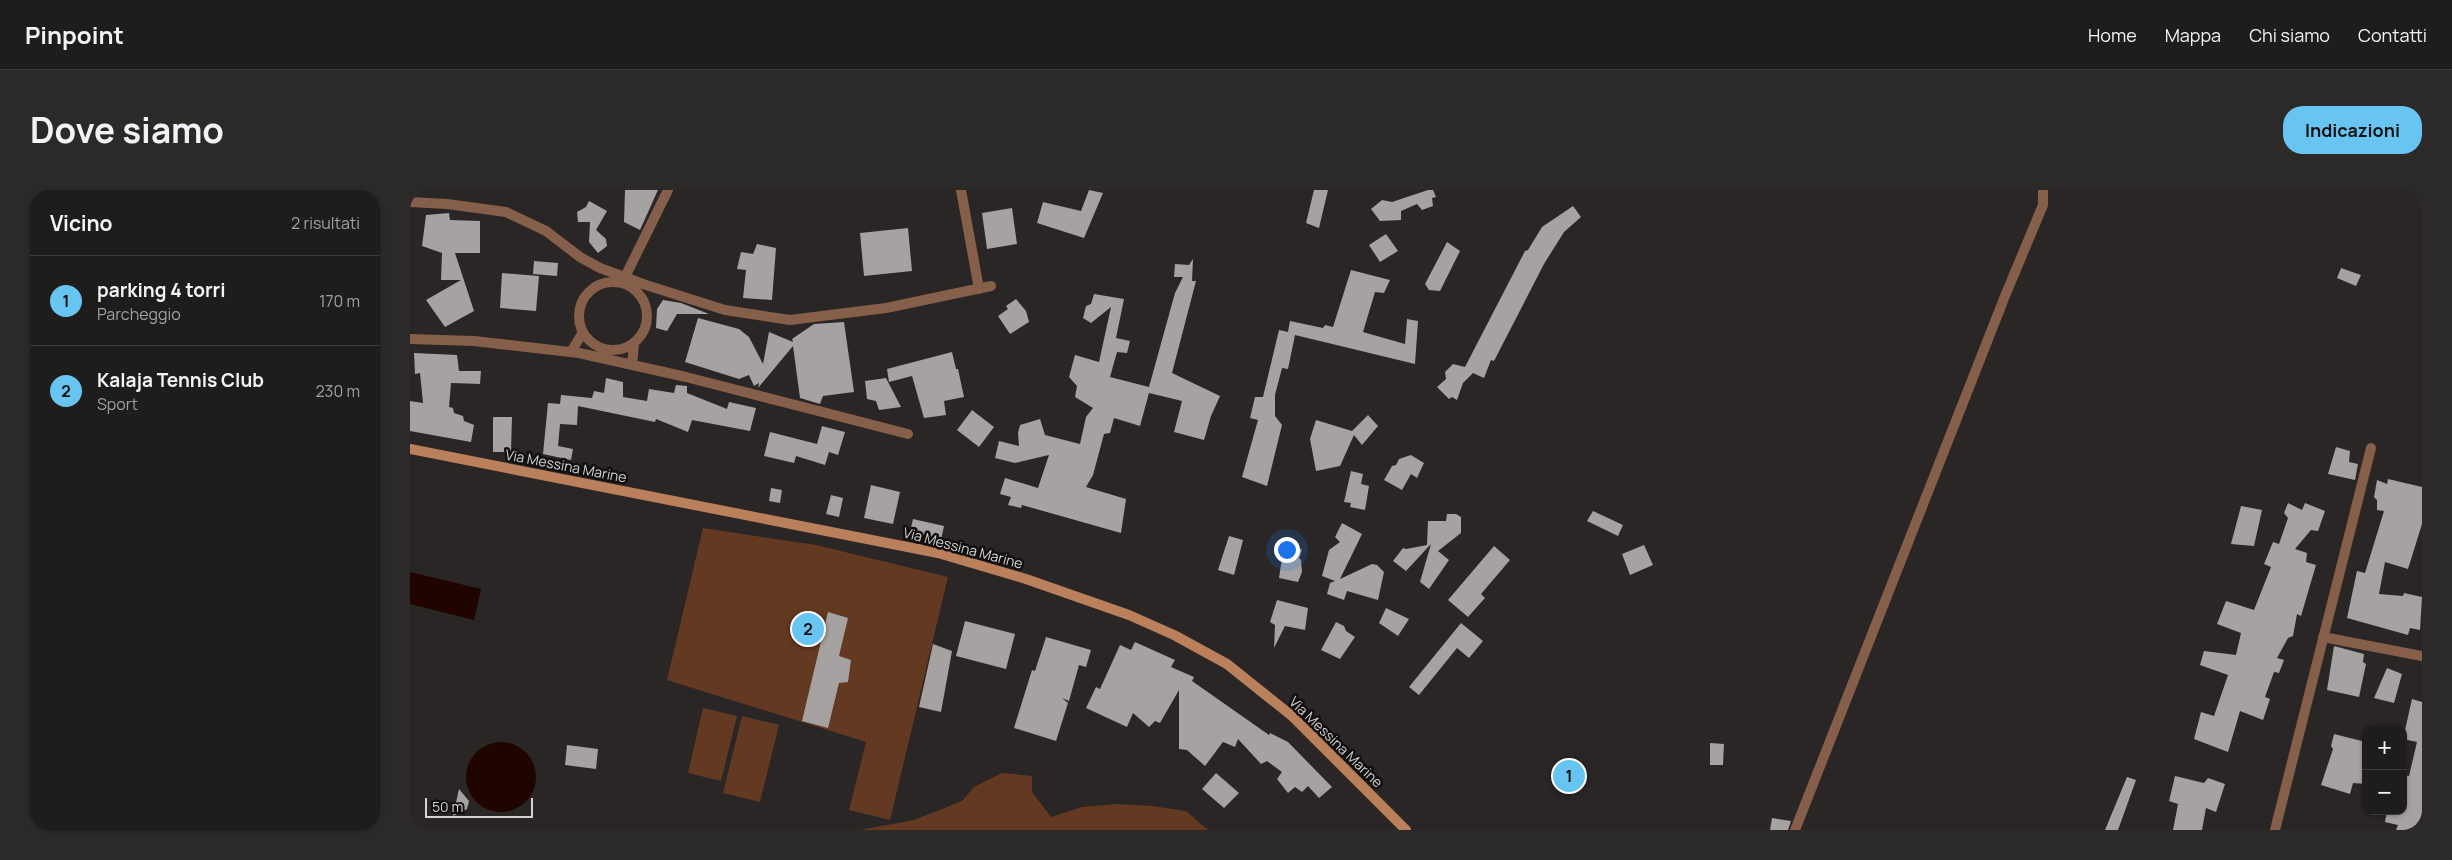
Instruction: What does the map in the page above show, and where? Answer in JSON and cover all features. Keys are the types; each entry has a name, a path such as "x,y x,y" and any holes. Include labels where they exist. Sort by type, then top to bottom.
{"main road":[{"name":"Via Messina Marine","path":"410,450 938,553 1026,579 1129,615 1174,635 1227,664 1292,716 1406,830"}],"street":[{"path":"625,277 668,190"},
{"path":"961,190 979,289"},
{"path":"1795,830 2004,296 2043,205 2043,190"},
{"path":"410,202 446,204 506,212 546,231 580,257 604,270 653,288 726,310 790,320 886,308 991,286"},
{"path":"597,286 609,282 622,283 633,288 642,297 647,309 647,322 643,334 634,344 623,349 611,351 600,348 590,342 583,332 579,315 581,306 584,298 597,286 604,270"},
{"path":"642,297 653,288"},
{"path":"572,352 583,332"},
{"path":"410,339 474,341 572,352 632,365 908,434"},
{"path":"632,365 634,344"},
{"path":"2274,830 2371,448"},
{"path":"2323,637 2422,656"}],"shaded area":[{"path":"703,528 816,545 948,577 890,820 849,810 866,742 667,680"},
{"path":"410,572 481,589 474,620 410,604"},
{"path":"703,708 737,716 721,781 688,773"},
{"path":"742,716 779,725 760,802 723,793"},
{"path":"501,742 514,745 526,752 533,764 536,777 533,790 526,802 514,809 501,812 488,809 476,802 469,790 466,777 469,764 476,752 488,745"},
{"path":"1002,773 1032,776 1032,792 1051,817 1082,807 1117,804 1152,806 1186,811 1208,830 860,830 914,820 962,801 974,787"}],"building":[{"path":"625,190 658,190 640,230 624,222"},
{"path":"1089,190 1103,193 1084,238 1037,223 1043,202 1081,211"},
{"path":"1314,190 1328,190 1319,228 1306,223"},
{"path":"1433,190 1436,197 1432,198 1433,206 1422,210 1417,204 1401,211 1401,220 1380,221 1371,209 1382,200 1392,202"},
{"path":"589,201 607,211 596,230 606,239 607,246 598,253 589,242 590,222 578,222 577,212 586,207"},
{"path":"1573,206 1581,217 1564,232 1544,264 1494,361 1491,360 1484,378 1473,373 1463,383 1457,400 1452,397 1449,399 1437,387 1446,379 1445,372 1453,364 1465,367 1525,251 1528,250 1542,227"},
{"path":"1012,208 1017,244 987,249 982,213"},
{"path":"449,213 450,220 480,221 480,253 455,253 474,311 445,327 426,300 461,280 441,280 442,253 422,246 426,215"},
{"path":"908,228 912,271 864,276 860,233"},
{"path":"1386,234 1398,251 1380,262 1369,245"},
{"path":"1447,242 1460,251 1440,291 1429,290 1425,284"},
{"path":"757,244 776,248 772,300 743,298 746,270 737,269 741,252 753,254"},
{"path":"1193,259 1192,281 1196,281 1172,373 1220,396 1211,416 1204,440 1174,432 1182,401 1149,393 1140,426 1114,418 1110,433 1104,434 1093,475 1086,487 1126,499 1121,533 1022,505 1021,508 1008,505 1011,497 1000,494 1005,478 1038,488 1049,455 1015,463 995,458 999,441 1019,446 1018,433 1020,425 1040,419 1045,435 1080,444 1086,417 1093,408 1075,397 1077,386 1069,377 1075,355 1099,362 1111,307 1091,323 1083,318 1086,306 1091,304 1094,294 1124,299 1116,338 1130,341 1127,353 1117,352 1110,377 1149,387 1175,293 1183,277 1174,277 1175,264 1189,265"},
{"path":"534,261 558,263 557,276 533,274"},
{"path":"2341,268 2361,275 2356,286 2337,278"},
{"path":"1351,270 1390,280 1384,293 1375,292 1363,332 1405,344 1407,319 1418,321 1415,364 1295,335 1288,369 1282,368 1275,395 1275,416 1282,425 1267,486 1242,477 1258,420 1250,418 1255,397 1263,397 1279,330 1288,332 1290,321 1323,328 1325,325 1333,327"},
{"path":"502,273 539,276 536,311 500,308"},
{"path":"1016,299 1026,311 1029,322 1010,334 998,316 1008,309 1006,306"},
{"path":"663,300 681,303 709,314 677,314 667,331 656,328 657,309"},
{"path":"698,318 739,329 749,337 763,364 769,332 793,342 792,339 814,324 844,322 854,392 823,396 820,404 800,398 793,346 758,388 759,383 754,386 749,375 739,379 685,362"},
{"path":"952,352 964,397 944,401 946,415 924,418 912,376 889,382 887,369"},
{"path":"414,353 457,355 459,371 481,371 480,384 451,383 449,407 453,408 454,413 463,416 464,421 474,425 471,442 410,431 410,401 423,403 420,373 415,374"},
{"path":"606,378 623,382 623,397 647,401 649,389 674,393 676,385 687,386 687,393 727,409 729,402 756,408 750,431 692,420 688,432 656,419 655,422 578,406 577,425 560,424 558,446 573,449 571,460 543,454 548,403 560,404 561,395 592,398 594,391 604,393"},
{"path":"886,378 901,407 879,410 876,401 867,399 865,381"},
{"path":"972,410 994,427 979,447 957,430"},
{"path":"1368,415 1378,426 1362,445 1354,435 1340,466 1316,471 1310,439 1316,420 1352,431"},
{"path":"493,417 512,417 511,452 493,452"},
{"path":"822,426 845,432 838,455 829,452 825,465 796,456 794,463 764,456 770,432 817,444"},
{"path":"2336,447 2350,451 2349,462 2358,464 2355,480 2328,474"},
{"path":"1411,455 1424,463 1417,478 1411,474 1402,490 1384,480 1392,466 1396,465 1399,459"},
{"path":"1351,471 1363,474 1361,484 1369,486 1365,510 1350,507 1351,503 1344,502"},
{"path":"2388,479 2422,487 2422,524 2408,569 2385,562 2379,594 2403,596 2404,593 2422,597 2420,630 2410,628 2408,635 2347,618 2357,571 2365,573 2384,511 2377,510 2377,500 2374,497 2377,480 2387,484"},
{"path":"871,485 900,492 893,524 864,518"},
{"path":"771,488 782,490 780,503 769,501"},
{"path":"831,495 843,498 839,517 826,514"},
{"path":"2288,503 2302,510 2305,503 2325,511 2318,531 2311,530 2295,549 2307,553 2306,562 2316,565 2301,616 2297,614 2293,636 2288,638 2277,658 2284,660 2279,673 2274,672 2265,697 2270,699 2263,720 2240,711 2228,752 2194,739 2201,712 2214,716 2228,675 2200,665 2204,651 2236,655 2241,633 2217,624 2226,601 2254,610 2271,567 2264,564 2273,542 2279,544 2288,518 2284,513"},
{"path":"2241,506 2262,510 2254,546 2231,544"},
{"path":"1593,511 1623,525 1618,536 1587,521"},
{"path":"1447,514 1456,514 1461,517 1461,533 1438,551 1449,560 1429,589 1420,582 1431,544 1406,571 1393,561 1403,548 1427,545 1428,521 1446,521"},
{"path":"913,519 944,526 941,540 910,532"},
{"path":"1342,523 1362,534 1340,579 1372,564 1377,565 1384,572 1378,600 1347,591 1344,600 1327,594 1330,583 1335,581 1322,576 1329,550 1340,542 1335,537"},
{"path":"1229,536 1243,540 1234,575 1218,570"},
{"path":"1283,542 1297,546 1302,550 1299,558 1301,560 1302,572 1298,582 1279,578 1282,558 1277,555"},
{"path":"1644,545 1653,565 1630,575 1622,554"},
{"path":"1494,546 1510,560 1481,594 1485,598 1468,617 1448,600"},
{"path":"1277,600 1308,608 1305,630 1285,626 1274,648 1275,625 1270,622"},
{"path":"1386,608 1409,619 1398,636 1379,623"},
{"path":"828,612 848,618 839,656 851,660 848,682 839,683 828,728 802,721"},
{"path":"965,621 1015,634 1006,669 956,656"},
{"path":"1336,622 1344,626 1346,631 1355,637 1340,659 1321,650"},
{"path":"1461,623 1483,641 1469,658 1457,648 1419,695 1409,687"},
{"path":"1046,637 1091,650 1086,667 1079,665 1069,701 1062,698 1068,703 1056,741 1014,728 1032,670 1035,671"},
{"path":"1135,642 1175,660 1171,667 1194,677 1192,681 1269,735 1270,733 1288,742 1332,787 1319,798 1308,786 1302,792 1295,787 1288,793 1277,779 1282,772 1267,761 1261,764 1238,739 1235,747 1223,742 1205,766 1187,750 1179,749 1179,690 1160,723 1155,721 1149,727 1133,713 1127,727 1086,708 1096,687 1100,689 1120,645 1131,650"},
{"path":"933,644 952,651 941,712 919,707"},
{"path":"2334,646 2364,654 2363,662 2366,664 2359,697 2327,690"},
{"path":"2387,668 2402,674 2394,703 2374,698"},
{"path":"2412,699 2422,702 2422,830 2396,830 2398,825 2385,822 2386,815 2407,815 2407,776 2409,776 2417,742 2407,740 2406,725"},
{"path":"2334,734 2362,741 2362,784 2353,783 2350,794 2321,785 2333,749 2331,746"},
{"path":"1710,743 1724,744 1723,765 1710,765"},
{"path":"567,745 598,749 596,769 565,765"},
{"path":"1216,773 1239,793 1224,808 1202,789"},
{"path":"2175,776 2204,783 2208,778 2225,784 2216,812 2206,808 2202,830 2173,830 2178,804 2169,801"},
{"path":"2127,777 2136,780 2118,830 2105,830"},
{"path":"459,789 469,801 467,809 453,816"},
{"path":"1772,818 1791,821 1788,830 1770,830"}],"place":[{"name":"Kalaja Tennis Club","path":"808,629"},
{"name":"parking 4 torri","path":"1569,776"}]}
